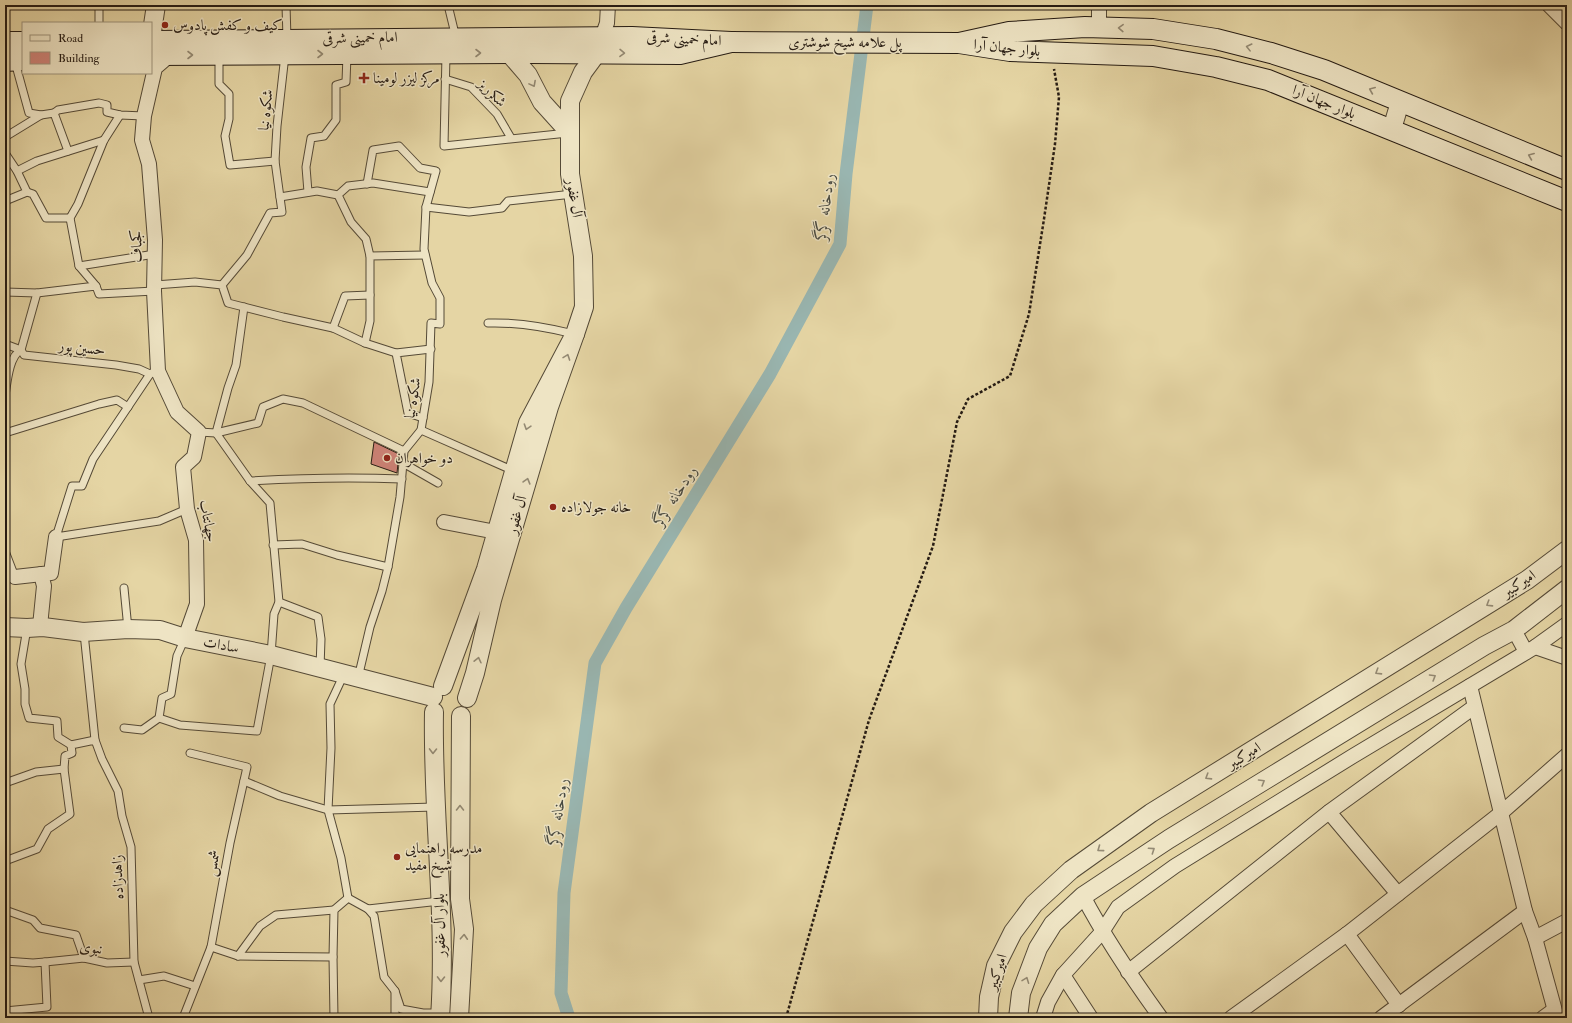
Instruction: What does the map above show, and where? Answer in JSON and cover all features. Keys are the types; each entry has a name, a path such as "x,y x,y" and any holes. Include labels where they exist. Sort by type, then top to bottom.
{"main road":[{"name":"بلوار جهان آرا","path":"959,43 1009,32 1099,27 1153,29 1216,39 1271,53 1324,70 1567,170"},
{"name":"امام خمینی شرقی","path":"152,41 286,47 600,45 680,54 731,42"},
{"path":"5,42 22,42"},
{"name":"پل علامه شیخ شوشتری","path":"731,42 959,43"},
{"name":"بلوار جهان آرا","path":"959,43 1010,51 1153,56 1216,67 1268,80 1567,201"},
{"name":"امام خمینی شرقی","path":"160,55 219,55 286,47 347,54 451,46 509,53 600,45"}],"street":[{"path":"152,31 156,5"},
{"path":"600,45 607,23 608,5"},
{"path":"1099,5 1099,27"},
{"path":"1550,5 1567,23"},
{"name":"آل غفور","path":"467,698 475,673 492,600 549,407 576,334 584,307 583,256 570,174 570,101 583,72 600,45"},
{"path":"509,53 528,75 542,102 570,133"},
{"name":"کجباف","path":"160,55 155,68 144,116 142,140 149,164 155,240 154,372 177,412 199,432"},
{"path":"1392,130 1400,102"},
{"name":"آل غفور","path":"437,698 486,569 528,423 576,334"},
{"name":"جهانتاب","path":"185,638 197,604 196,540 187,509 183,467 194,457 199,432"},
{"path":"444,522 496,532"},
{"path":"10,579 51,573 56,536"},
{"name":"امیرکبیر","path":"988,1018 989,997 996,966 1013,932 1034,904 1071,870 1151,813 1527,580 1567,550"},
{"path":"33,627 44,586 41,574"},
{"name":"امیرکبیر","path":"1018,1018 1021,993 1038,948 1054,924 1083,896 1176,835 1484,646 1514,630 1567,589"},
{"path":"1043,1018 1048,1002 1063,975 1102,932 1118,907 1175,866 1353,756 1530,650 1567,624"},
{"name":"سادات","path":"5,627 33,627 83,632 128,629 160,630 185,638 271,654 437,698"},
{"path":"1514,630 1530,650 1567,658"},
{"path":"453,685 462,689 467,698 467,708 461,716 452,720 442,719 437,698 453,685"},
{"path":"1470,686 1525,911 1535,938 1551,1015"},
{"name":"بلوار آل غفور","path":"437,698 433,759 442,932 440,1016"},
{"path":"1128,972 1329,812 1474,707"},
{"name":"بلوار آل غفور","path":"459,1018 464,929 460,899 461,716"},
{"path":"1231,1018 1398,894 1501,813 1567,755"},
{"path":"1329,812 1398,894"},
{"path":"1083,896 1102,932 1161,1018"},
{"path":"1381,1018 1525,911"},
{"path":"1535,938 1567,920"},
{"path":"1346,934 1399,1004"},
{"path":"1063,975 1091,1018"}],"lane":[{"path":"99,5 99,22"},
{"name":"شکوه نیا","path":"222,285 246,255 270,213 282,212 275,161 277,126 286,47 286,5"},
{"path":"448,5 451,46 446,79 444,146 570,133"},
{"path":"308,192 306,167 311,138 324,136 336,120 336,85 346,82 347,54"},
{"path":"219,55 219,84 230,94 229,119 225,136 230,165 275,161"},
{"path":"14,61 29,113 41,115 54,113 58,110 99,103 107,105 107,112 120,115 144,116"},
{"name":"شکرریز","path":"446,79 471,87 497,114 511,138"},
{"path":"54,113 68,151"},
{"path":"5,137 41,115"},
{"path":"120,115 104,140 78,204 70,218 79,266 96,286 99,294 195,282 222,285 228,303 333,328 365,343 396,353 430,349"},
{"path":"17,171 37,161 104,140"},
{"name":"شکوه نیا","path":"367,184 373,150 399,146 420,168 436,171 426,207 424,249 432,283 440,298 440,324 431,323 429,382 421,430 404,451"},
{"path":"5,153 17,171 27,192"},
{"path":"338,195 348,186 374,183 430,192"},
{"path":"280,197 317,191 338,195"},
{"path":"5,201 27,192 33,194 46,218 70,218"},
{"path":"426,207 468,212 502,208 508,201 573,194"},
{"path":"338,195 351,222 366,239 370,256 370,321 365,343"},
{"path":"79,266 155,254"},
{"path":"370,256 425,255"},
{"path":"5,292 37,293 96,286"},
{"path":"5,396 11,366 16,353 21,350 37,293"},
{"path":"333,328 345,296 370,295"},
{"path":"216,433 236,365 244,307"},
{"path":"488,323 504,322 543,326 576,334"},
{"name":"حسین پور","path":"5,344 21,350 24,355 116,364 154,372"},
{"path":"396,353 408,413 423,418"},
{"path":"154,372 93,459 82,486 72,486 56,536 158,521 187,509"},
{"path":"199,432 216,433 258,423 263,407 283,399 303,403 404,451 402,479 388,567 382,591 351,676 330,704 331,748 328,810 341,858 348,898"},
{"path":"5,433 98,404 117,400 128,407"},
{"path":"421,430 514,471"},
{"path":"159,718 180,725 257,731 271,654 274,614 279,602 270,503 250,481 216,433"},
{"path":"403,463 438,483"},
{"path":"250,481 295,478 353,477 402,479"},
{"path":"273,545 302,544 336,555 388,567"},
{"path":"5,551 10,579"},
{"path":"124,588 128,629"},
{"path":"279,602 318,617 321,639 320,668"},
{"path":"33,627 21,664 25,689 25,704 29,718 57,721 58,737 72,745 95,740"},
{"name":"زاهدزاده","path":"83,632 95,740 102,759 118,791 122,816 130,847 134,962 140,980 148,1018"},
{"path":"124,728 142,730 159,718 162,698 171,694 177,656 185,638"},
{"path":"5,861 37,849 48,830 70,814 64,769 65,756 72,753 72,745"},
{"name":"شمس","path":"183,1018 211,947 230,843 247,767 190,753"},
{"path":"5,784 36,772 64,769"},
{"path":"244,781 280,796 328,810 435,807"},
{"path":"348,898 368,909 374,916 384,977 395,991 401,1009 440,1016"},
{"path":"238,956 260,926 276,915 334,910 348,898"},
{"path":"368,909 440,901"},
{"path":"5,910 33,920 40,928 76,935 84,958"},
{"path":"334,910 334,1018"},
{"path":"211,947 238,956 333,957"},
{"name":"نبوی","path":"5,961 33,963 84,958 107,963 134,962"},
{"path":"5,1011 47,1007 45,962"},
{"path":"140,980 164,976 195,986"},
{"path":"395,991 395,1018"}],"path":[{"path":"786,1018 836,843 869,720 933,546 957,422 968,399 1010,376 1029,314 1045,212 1059,97 1051,53"}],"building":[{"name":"دو خواهران","path":"374,442 399,454 397,473 371,464"}],"waterway":[{"name":"رودخانه گرگر","path":"569,1018 561,993 564,893 595,663 626,608 770,374 840,244 846,174 867,5"}],"place":[{"name":"کیف و کفش پادوس","path":"165,25"},
{"name":"مرکز لیزر لومینا","path":"364,78"},
{"name":"دو خواهران","path":"387,458"},
{"name":"خانه جولازاده","path":"553,507"},
{"name":"مدرسه راهنمایی شیخ مفید","path":"397,857"}]}
